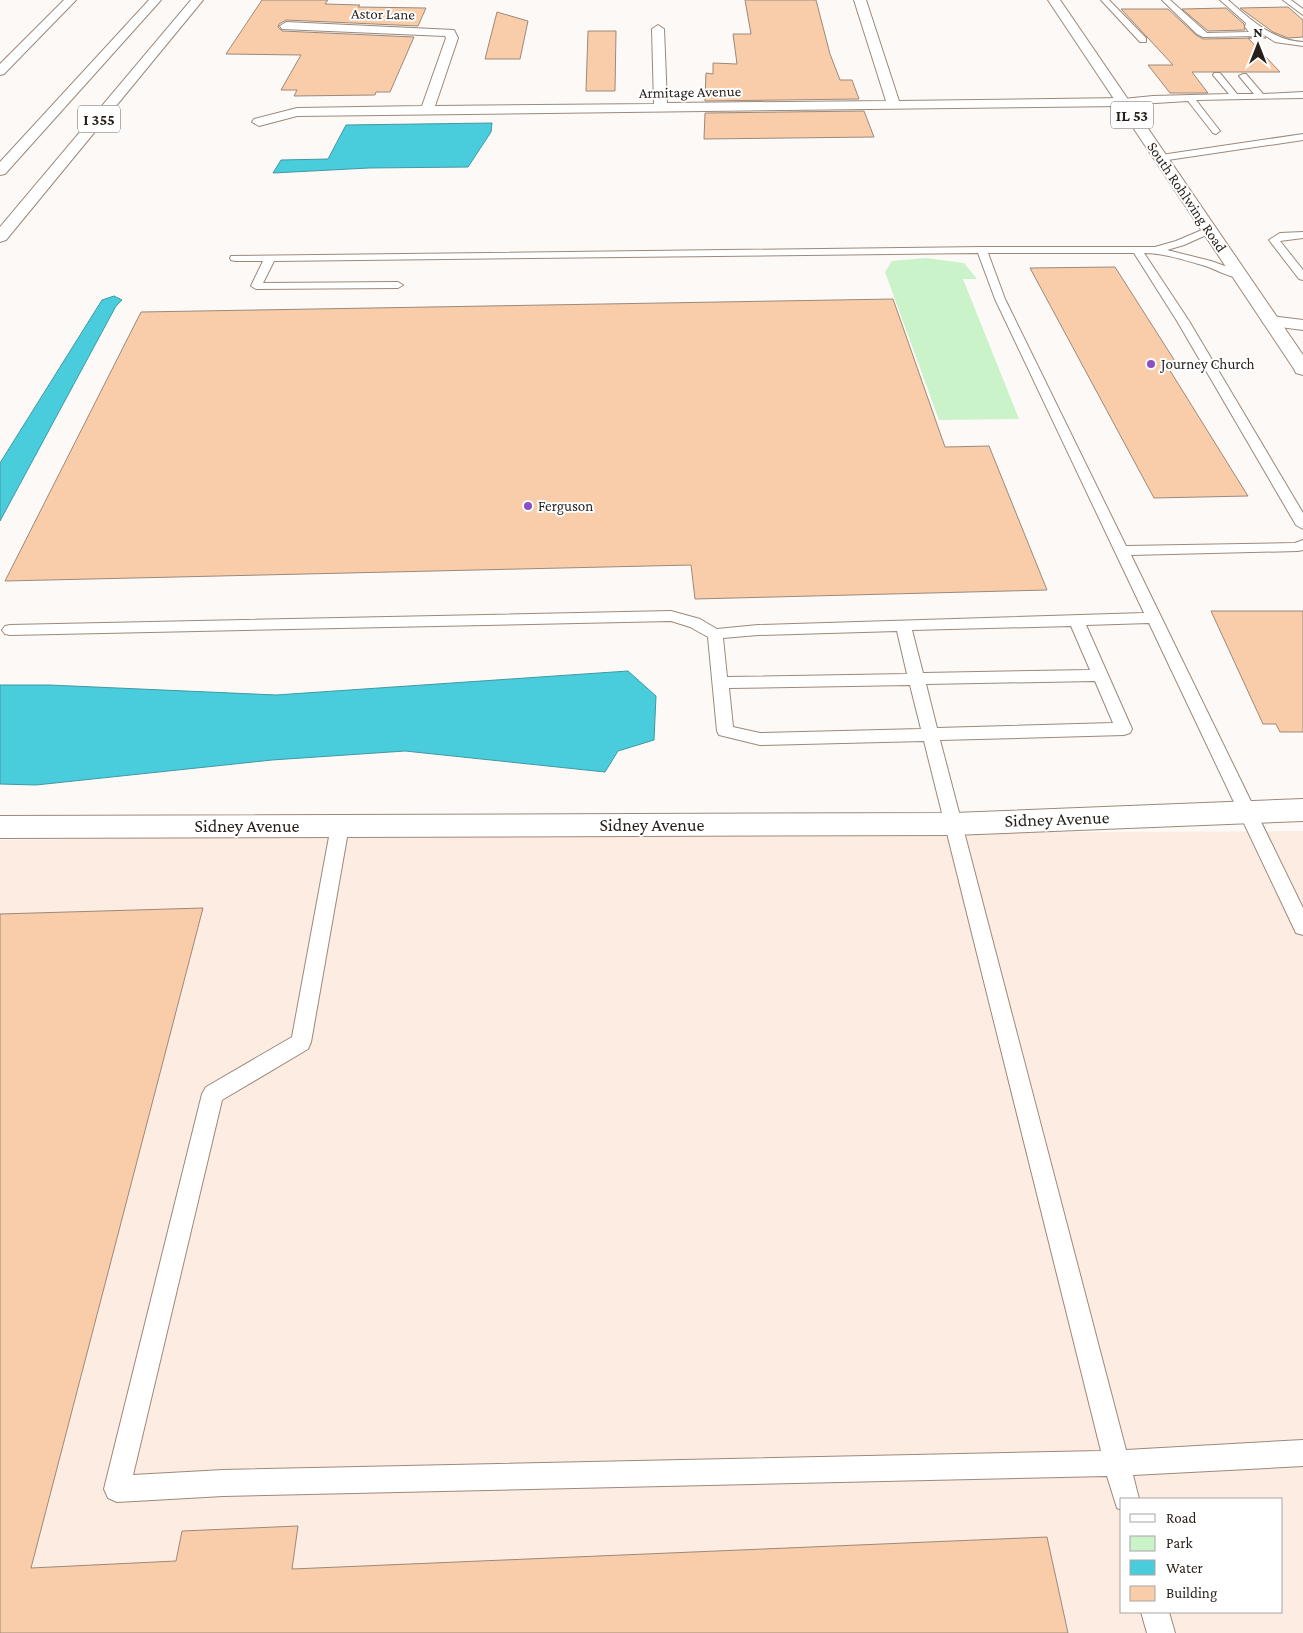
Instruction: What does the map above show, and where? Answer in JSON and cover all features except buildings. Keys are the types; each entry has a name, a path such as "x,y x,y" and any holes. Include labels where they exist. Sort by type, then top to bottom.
{"main road":[{"path":"0,71 70,0"},
{"name":"I 355","path":"0,171 156,0"},
{"name":"I 355","path":"0,237 197,0"},
{"path":"860,0 894,105"},
{"name":"South Rohlwing Road","path":"1054,0 1303,369"},
{"name":"Astor Lane","path":"286,26 450,33 452,38 427,110"},
{"path":"658,29 661,108"},
{"name":"Armitage Avenue","path":"259,122 297,112 1123,102"},
{"path":"1271,321 1303,324"},
{"name":"Sidney Avenue","path":"0,827 953,824 1303,810"}],"lane":[{"path":"1105,0 1143,40"},
{"path":"1166,0 1206,36 1256,34 1249,27 1250,23"},
{"path":"1224,0 1250,23 1258,26 1279,42 1303,44"},
{"path":"1287,0 1303,13"},
{"path":"1217,75 1236,98"},
{"path":"1243,76 1261,96"},
{"path":"1123,102 1153,99 1303,95"},
{"path":"1191,98 1216,131"},
{"path":"1161,158 1303,137"},
{"path":"1154,250 1209,230"},
{"path":"1303,235 1280,236 1274,240 1303,277"},
{"path":"982,250 1000,299 1302,924"},
{"path":"1137,250 1183,321 1303,525"},
{"path":"235,258 1154,250 1207,263 1240,275"},
{"path":"346,286 357,256"},
{"path":"270,258 256,286 398,286"},
{"path":"1122,551 1298,547 1303,544"},
{"path":"10,630 670,616 695,623 715,634 758,630 1155,618"},
{"path":"715,634 725,732 760,739 1124,729 1077,621"},
{"path":"903,626 1126,1498"},
{"path":"720,683 1100,675"},
{"path":"340,826 301,1042 213,1094 117,1489 223,1483 1117,1463 1303,1453"},
{"path":"1155,1613 1161,1633"}],"shaded area":[{"path":"1303,831 1303,1633 0,1633 0,840 356,836"}],"green space":[{"path":"926,258 964,263 977,279 963,279 1019,419 939,420 885,272 892,261"}],"water":[{"path":"492,123 491,132 468,167 369,168 273,173 281,160 328,159 346,125"},
{"path":"114,296 122,300 116,306 0,521 0,463 102,300"},
{"path":"628,671 656,696 654,740 618,751 605,772 405,751 272,760 36,785 0,784 0,685 49,685 276,695"}],"place":[{"name":"Journey Church","path":"1151,364"},
{"name":"Ferguson","path":"528,506"}]}
